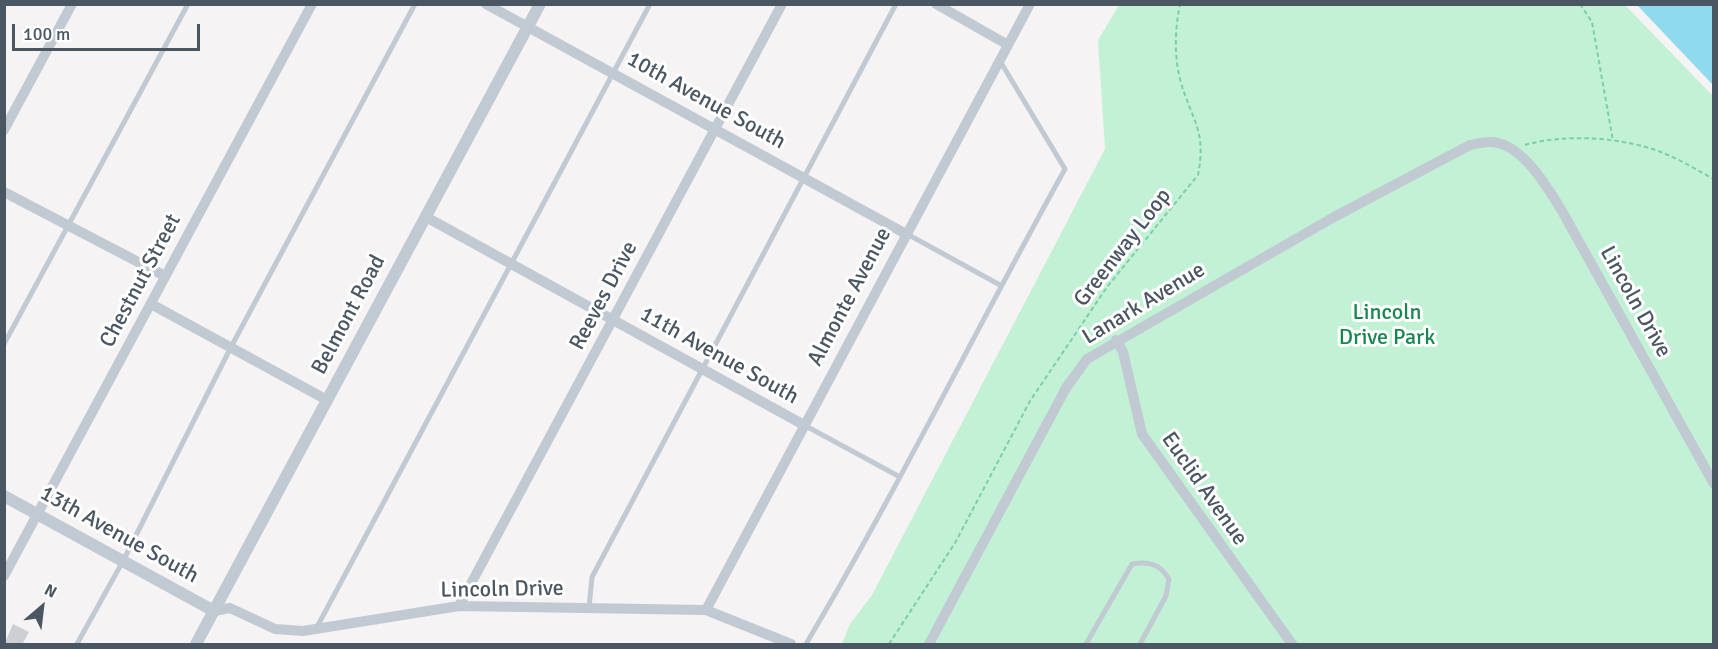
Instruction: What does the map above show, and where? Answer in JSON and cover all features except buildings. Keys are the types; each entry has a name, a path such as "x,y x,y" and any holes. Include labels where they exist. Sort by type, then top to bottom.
{"street":[{"path":"4,130 72,4"},
{"name":"Chestnut Street","path":"4,576 312,4"},
{"name":"10th Avenue South","path":"486,4 906,234"},
{"name":"Belmont Road","path":"196,645 540,4"},
{"name":"Reeves Drive","path":"459,606 782,4"},
{"path":"936,4 1008,45"},
{"name":"Almonte Avenue","path":"706,610 1030,4"},
{"name":"Lanark Avenue","path":"929,645 1066,388 1087,358 1334,217 1470,145 1491,142 1511,149"},
{"name":"Lincoln Drive","path":"1511,149 1536,170 1562,210 1713,484"},
{"path":"4,192 165,276"},
{"name":"11th Avenue South","path":"426,218 804,425"},
{"path":"151,304 327,400"},
{"name":"Euclid Avenue","path":"1116,340 1123,352 1142,434 1292,645"},
{"name":"13th Avenue South","path":"4,496 213,612"},
{"name":"Lincoln Drive","path":"213,612 230,608 275,629 303,631 459,606 706,610 790,645"}],"lane":[{"path":"4,344 188,4"},
{"path":"77,645 123,561 231,347 415,4"},
{"path":"316,628 615,74 650,4"},
{"path":"589,609 592,577 704,370 896,4"},
{"path":"806,645 900,477 1000,285 1065,169 1000,61"},
{"path":"906,234 1000,285"},
{"path":"804,425 900,477"},
{"path":"1086,645 1124,574 1132,564 1146,561 1162,568 1169,579 1166,596 1140,645"}],"path":[{"name":"Greenway Loop","path":"889,645 955,543 1036,392 1107,286 1198,174 1202,154 1201,135 1180,79 1174,30 1180,4"},
{"path":"1580,4 1592,22 1613,141"},
{"path":"1511,149 1541,140 1573,138 1613,141 1666,154 1713,179"}],"green space":[{"name":"Lincoln Drive Park","path":"1119,5 1625,5 1713,96 1713,644 842,644 850,624 872,595 1105,149 1098,40"}],"water":[{"path":"1637,5 1713,5 1713,85"}]}
